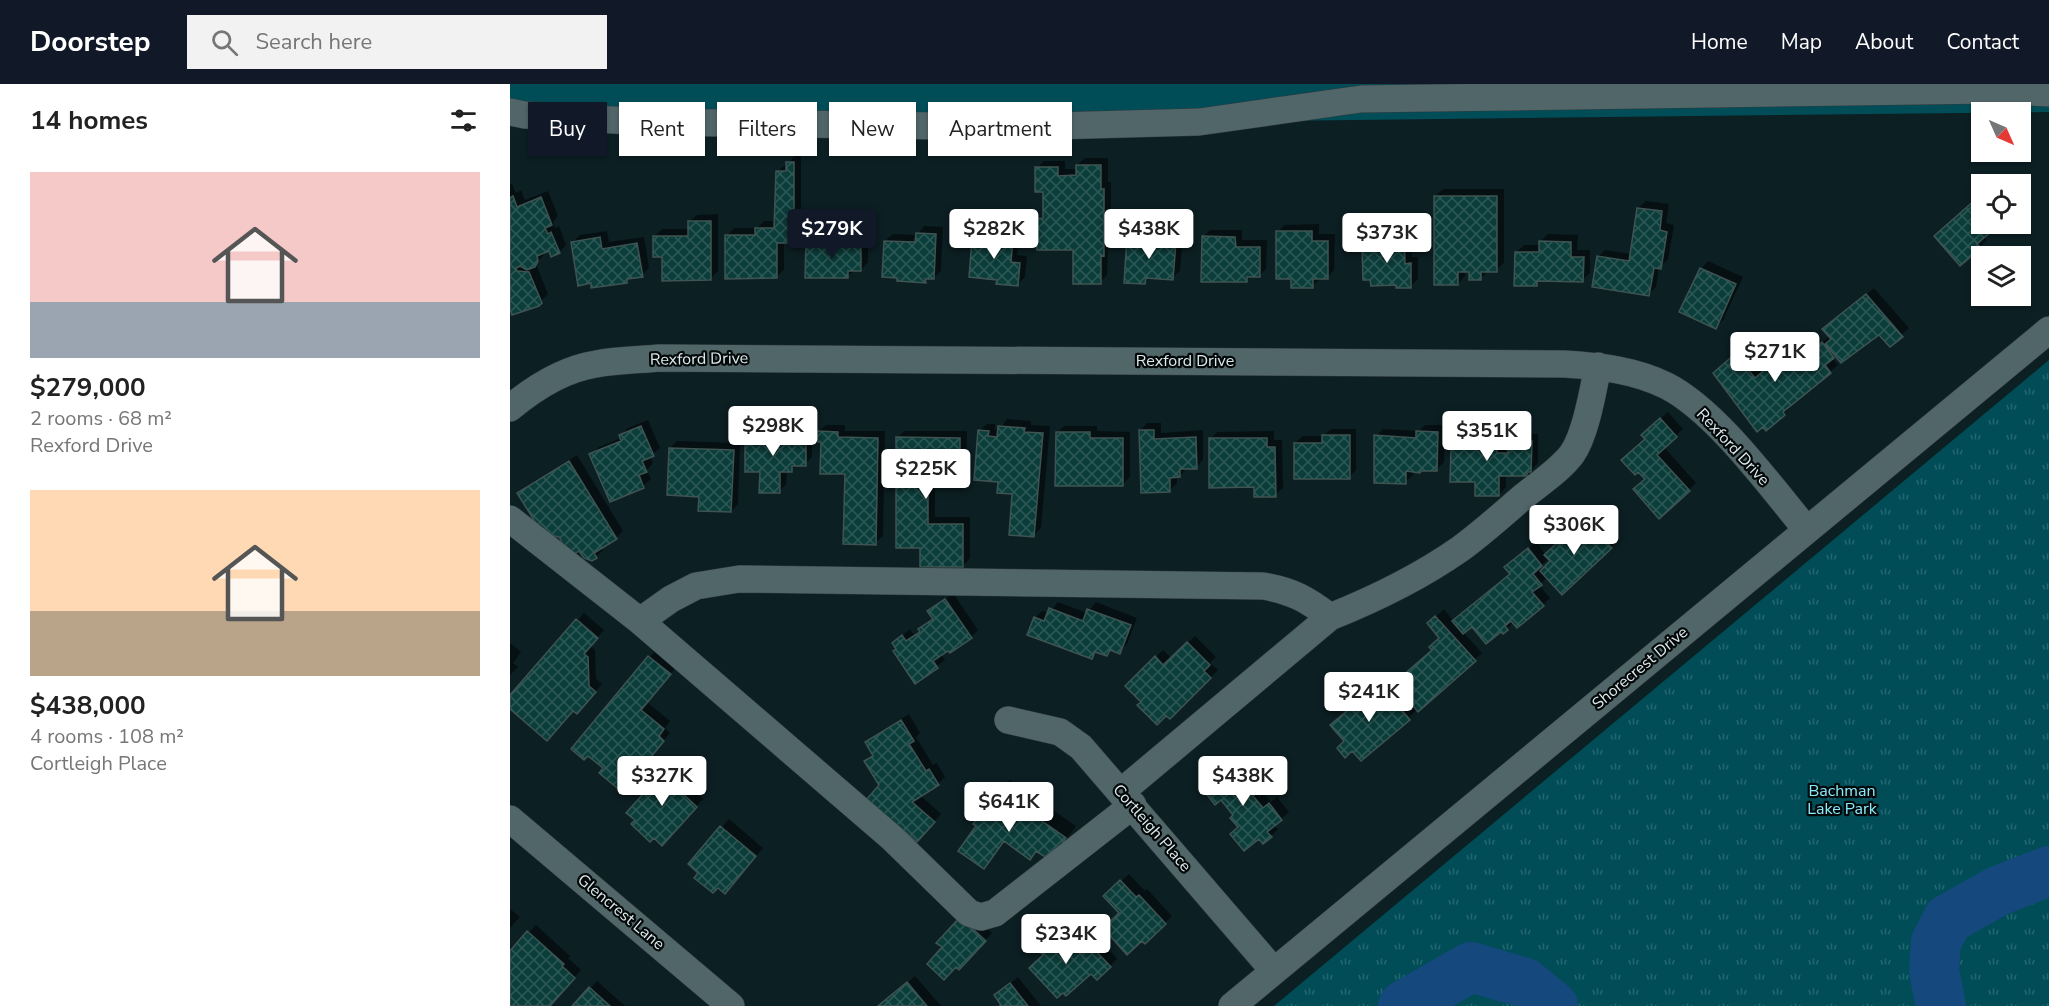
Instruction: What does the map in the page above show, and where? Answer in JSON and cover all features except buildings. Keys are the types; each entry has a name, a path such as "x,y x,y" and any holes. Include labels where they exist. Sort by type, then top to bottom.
{"street":[{"path":"510,112 525,115 648,122 1016,127 1199,122 1361,99 1990,90 2049,93"},
{"name":"Shorecrest Drive","path":"1232,1006 2049,330"},
{"name":"Rexford Drive","path":"510,408 540,386 569,371 594,364 660,358 1598,366 1635,374 1667,386 1697,408 1729,437 1807,530"},
{"path":"510,519 640,621 892,838 969,913 981,917 995,913 1330,617 1361,604 1439,563 1462,548 1555,471 1572,454 1580,437 1598,366"},
{"path":"640,621 671,599 696,586 739,579 1263,586 1287,590 1310,601 1330,617"},
{"name":"Cortleigh Place","path":"1008,720 1060,732 1081,747 1274,970"},
{"name":"Glencrest Lane","path":"510,819 731,1006"}],"green space":[{"path":"510,84 2049,84 2049,112 2031,112 2031,102 1971,102 1971,113 1072,123 1072,102 928,102 928,125 916,125 916,102 829,102 829,126 817,126 817,102 717,102 717,125 705,125 705,102 619,102 619,125 607,125 607,102 528,102 528,124 510,124"},
{"name":"Bachman Lake Park","path":"2049,360 2049,1006 1274,1006"}],"waterway":[{"path":"1941,1006 1934,971 1936,942 1948,919 1998,891 2049,871"},
{"path":"1403,1006 1471,967 1525,983 1553,1006"}]}
